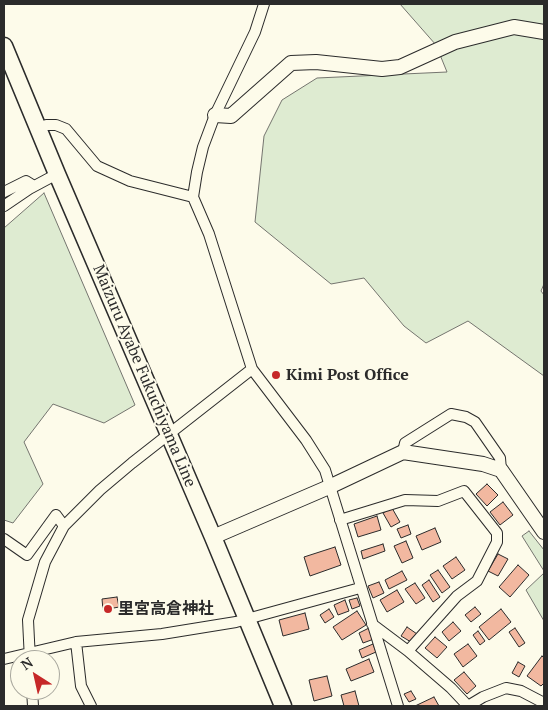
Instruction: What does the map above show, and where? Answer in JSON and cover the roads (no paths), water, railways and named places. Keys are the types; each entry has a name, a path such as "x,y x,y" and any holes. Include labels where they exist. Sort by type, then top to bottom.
{"main road":[{"name":"Maizuru Ayabe Fukuchiyama Line","path":"4,46 283,706"}],"street":[{"path":"264,4 255,32 215,115 203,147 193,197 210,234 252,369 306,440 325,470 398,706"},
{"path":"215,115 231,116 290,63 316,62 382,69 400,67 455,42 514,27 544,32"},
{"path":"39,128 46,125 56,125 66,129 98,166 130,181 193,197"},
{"path":"4,206 34,186 57,174"},
{"path":"4,192 26,181 34,186"},
{"path":"30,650 28,620 45,562 64,526 100,490 252,369"},
{"path":"403,452 405,443 451,414 466,417 475,422 500,458 501,470 544,532"},
{"path":"213,537 329,487 403,452 483,464 501,470"},
{"path":"340,520 405,500 438,501 464,491 497,533 497,542 477,581 457,596 408,651"},
{"path":"4,539 27,555 56,516 64,526"},
{"path":"51,650 76,642 162,634 236,622 360,588"},
{"path":"372,624 408,651 451,688 468,706 483,697 506,688 521,691 544,703"},
{"path":"76,642 81,686 91,706"}],"place":[{"name":"Kimi Post Office","path":"276,375"},
{"name":"里宮高倉神社","path":"108,609"}]}
